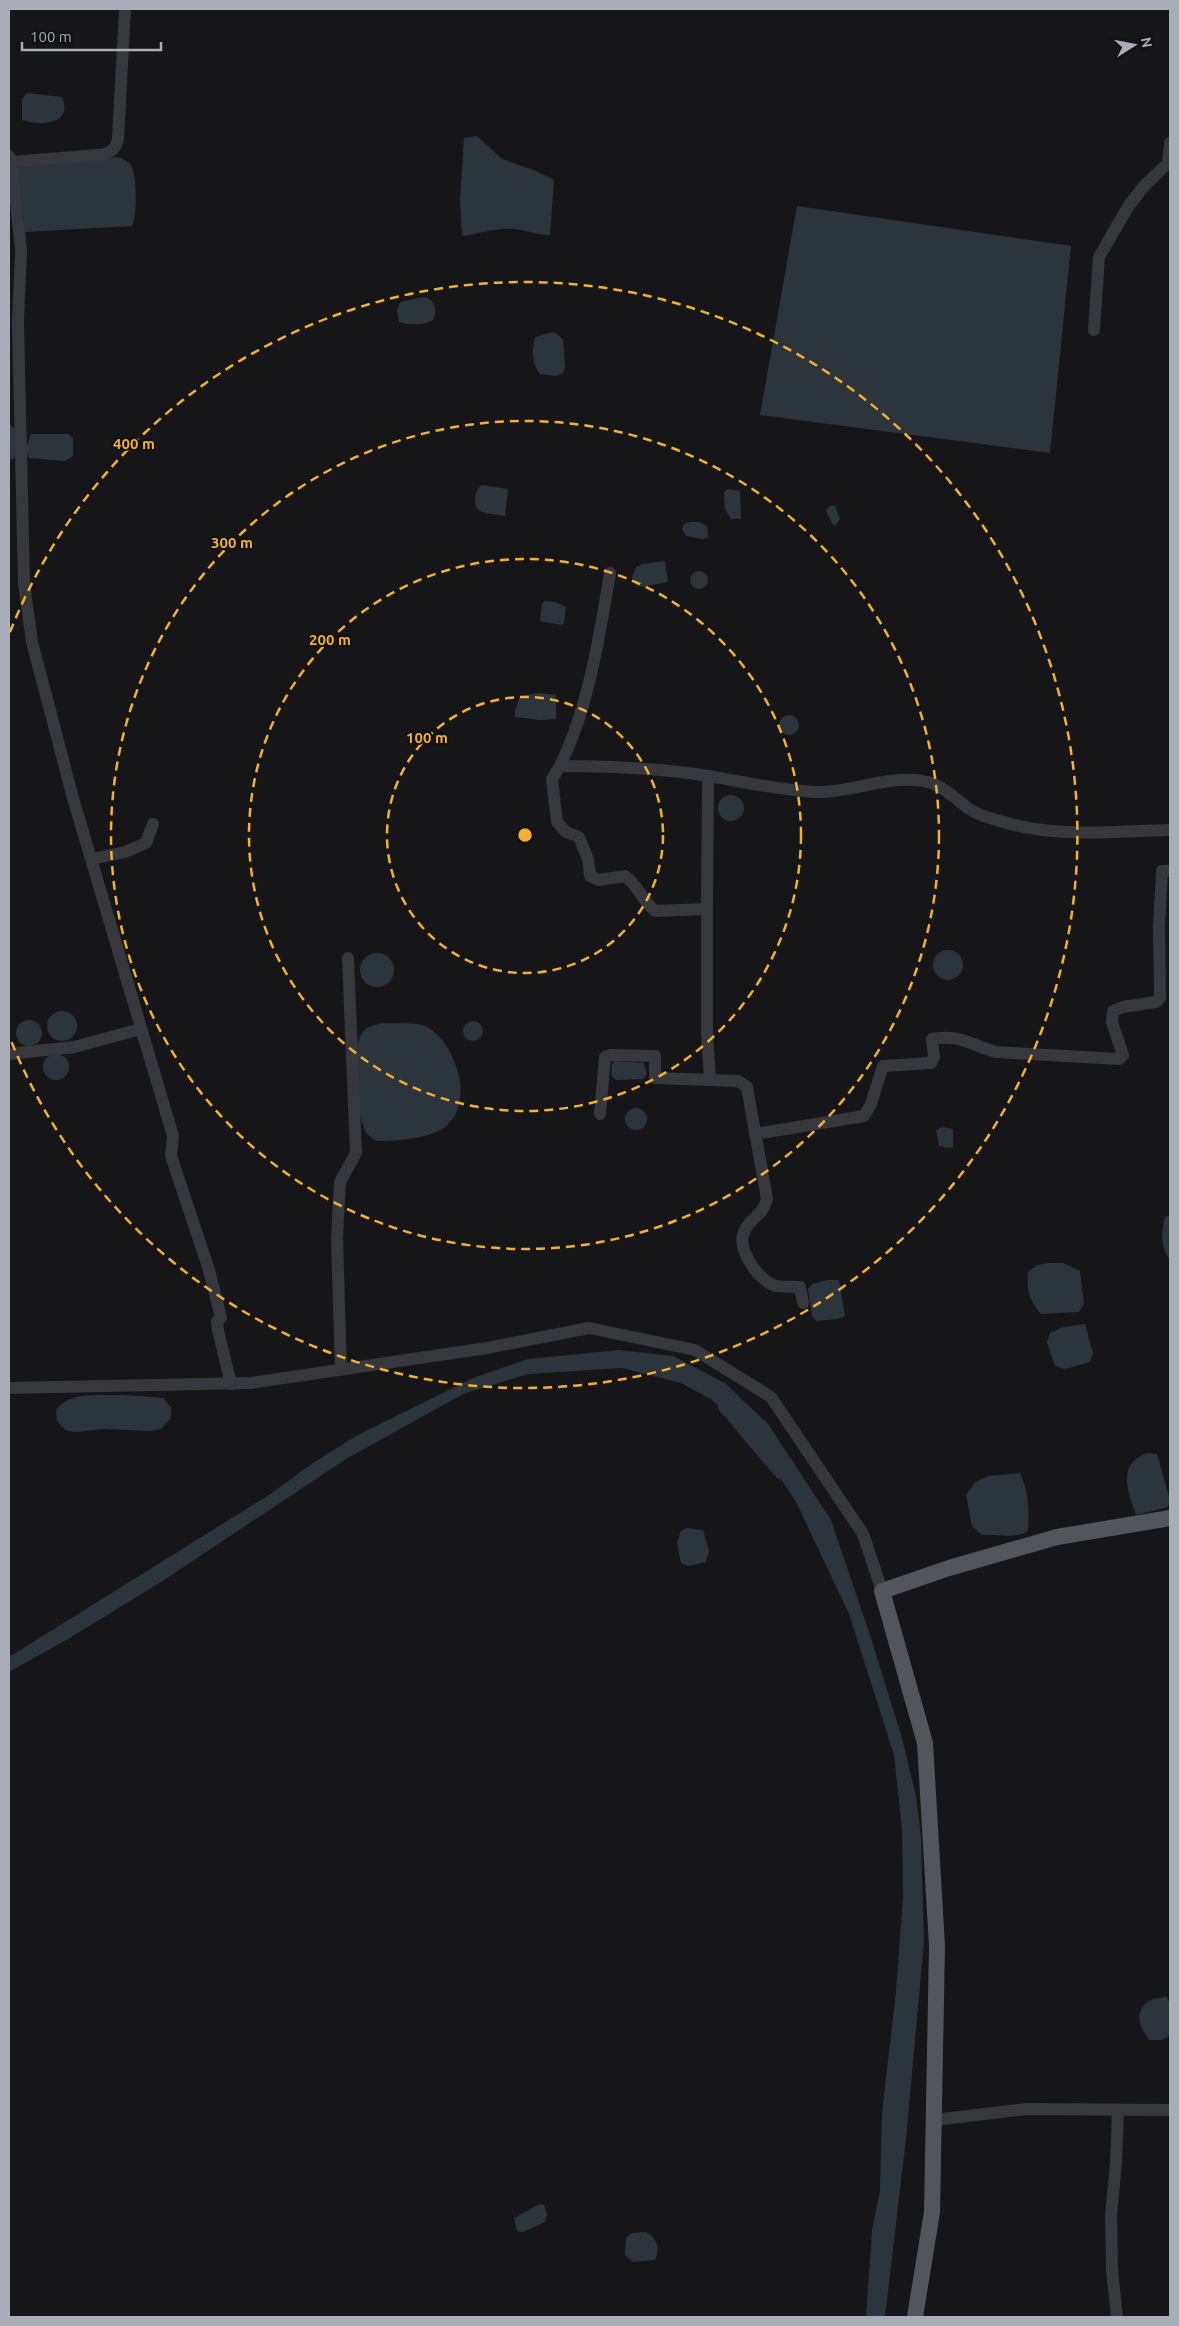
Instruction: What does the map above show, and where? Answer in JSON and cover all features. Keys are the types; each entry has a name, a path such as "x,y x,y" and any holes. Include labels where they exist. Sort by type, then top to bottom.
{"main road":[{"path":"915,2317 932,2212 936,1946 925,1743 882,1591 949,1568 1057,1538 1170,1518"}],"street":[{"path":"126,9 123,76 118,139 115,148 106,154 98,155 10,159 21,250 18,323 24,583 32,642 73,798 173,1136 171,1156 209,1270 221,1317 217,1322 218,1330 231,1384"},
{"path":"1094,330 1099,257 1128,207 1144,186 1168,163 1170,143"},
{"path":"610,572 603,624 591,673 568,749 552,779 557,822 566,832 579,837 588,858 590,876 598,880 625,876 632,881 643,901 655,910 707,909"},
{"path":"560,766 606,766 708,776 790,790 818,792 900,780 929,782 972,810 998,821 1034,829 1068,832 1170,830"},
{"path":"708,776 707,1032 710,1080"},
{"path":"92,860 125,852 146,843 153,824"},
{"path":"755,1134 864,1116 871,1104 880,1068 883,1066 930,1063 934,1057 932,1039 949,1036 996,1052 1119,1059 1123,1055 1112,1022 1113,1011 1123,1007 1156,1002 1160,998 1159,926 1162,871 1170,871"},
{"path":"342,1370 337,1238 340,1182 356,1153 348,958"},
{"path":"9,1054 74,1046 141,1029"},
{"path":"600,1114 605,1057 610,1055 655,1056 655,1078 738,1081 747,1086 767,1198 763,1210 744,1231 742,1246 757,1271 774,1286 800,1287 803,1303"},
{"path":"9,1388 251,1383 487,1348 589,1328 694,1350 771,1396 863,1534 882,1591"},
{"path":"934,2120 1026,2110 1170,2110"},
{"path":"1117,2317 1112,2270 1111,2215 1116,2163 1118,2110"}],"shaded area":[{"path":"27,93 62,97 63,113 59,118 46,123 22,120 22,99"},
{"path":"477,136 502,159 536,171 554,180 550,235 507,229 462,236 460,202 464,138"},
{"path":"117,157 128,162 133,170 135,205 132,226 25,232 18,167"},
{"path":"797,206 1071,246 1050,453 760,415"},
{"path":"424,297 433,302 434,319 427,323 417,324 399,322 397,310 400,302"},
{"path":"554,332 563,339 565,368 563,373 556,376 540,374 535,366 533,357 535,337"},
{"path":"9,424 17,430 18,456 9,461"},
{"path":"31,434 69,434 73,439 73,456 65,461 29,458 26,449"},
{"path":"482,485 508,489 505,516 484,513 477,508 475,498 478,489"},
{"path":"728,489 740,491 741,519 731,519 725,509 724,492"},
{"path":"830,506 835,506 840,519 836,525 833,525 826,511"},
{"path":"700,522 707,526 708,538 686,536 682,529 684,524"},
{"path":"665,561 668,582 642,587 635,585 632,577 636,567 642,564"},
{"path":"699,571 705,574 708,580 705,586 699,589 693,586 690,580 693,574"},
{"path":"545,601 556,602 566,607 564,623 561,625 540,621 542,603"},
{"path":"540,693 556,695 556,719 540,720 515,717 520,696"},
{"path":"789,715 796,718 799,725 796,732 789,735 782,732 779,725 782,718"},
{"path":"731,795 740,799 744,808 740,817 731,821 722,817 718,808 722,799"},
{"path":"948,950 959,954 963,965 959,976 948,980 937,976 933,965 937,954"},
{"path":"377,953 389,958 394,970 389,982 377,987 365,982 360,970 365,958"},
{"path":"62,1011 72,1016 77,1026 72,1036 62,1041 52,1036 47,1026 52,1016"},
{"path":"29,1020 38,1024 42,1033 38,1042 29,1046 20,1042 16,1033 20,1024"},
{"path":"473,1021 480,1024 483,1031 480,1038 473,1041 466,1038 463,1031 466,1024"},
{"path":"382,1023 425,1026 444,1043 457,1068 461,1096 458,1109 446,1126 428,1135 395,1140 376,1141 366,1132 362,1122 358,1098 356,1069 358,1045 361,1034 364,1031 369,1027"},
{"path":"56,1054 66,1057 69,1067 66,1077 56,1080 46,1077 43,1067 46,1057"},
{"path":"615,1061 644,1063 647,1074 643,1079 616,1080 611,1075 612,1064"},
{"path":"636,1108 644,1111 647,1119 644,1127 636,1130 628,1127 625,1119 628,1111"},
{"path":"942,1127 953,1129 953,1147 939,1146 936,1130"},
{"path":"1170,1215 1170,1260 1164,1250 1162,1234 1165,1217"},
{"path":"1063,1263 1080,1271 1084,1304 1079,1312 1041,1314 1033,1304 1028,1290 1028,1272 1037,1265"},
{"path":"827,1280 839,1280 845,1316 837,1319 816,1321 812,1316 808,1289 812,1284"},
{"path":"1085,1324 1093,1353 1090,1362 1065,1369 1055,1366 1047,1342 1050,1333 1063,1327"},
{"path":"619,1350 673,1356 725,1383 768,1424 831,1520 902,1738 916,1796 921,1837 924,1942 906,2139 885,2317 866,2317 872,2231 880,2190 882,2113 896,1991 903,1898 902,1829 894,1755 849,1614 797,1504 768,1458 741,1425 712,1400 681,1383 622,1368 528,1374 463,1394 346,1459 161,1582 68,1639 9,1672 9,1657 272,1493 310,1465 356,1436 473,1378 528,1359"},
{"path":"87,1395 164,1398 171,1408 171,1418 161,1429 151,1431 103,1429 76,1432 65,1430 57,1421 56,1410 69,1399"},
{"path":"1147,1453 1157,1454 1170,1500 1168,1507 1136,1515 1128,1488 1128,1471 1131,1464 1137,1458"},
{"path":"1020,1473 1028,1501 1028,1531 1012,1536 982,1535 972,1526 966,1495 975,1482 989,1476"},
{"path":"687,1528 703,1530 709,1551 706,1562 688,1566 681,1563 677,1543 681,1531"},
{"path":"1166,1996 1170,2003 1170,2036 1161,2040 1150,2040 1141,2025 1140,2014 1145,2004 1151,2000"},
{"path":"540,2204 544,2205 547,2214 545,2222 523,2232 517,2231 514,2218"},
{"path":"646,2232 657,2244 655,2260 633,2262 625,2255 626,2238 632,2233"}],"waterway":[{"path":"723,1407 780,1474"}]}
